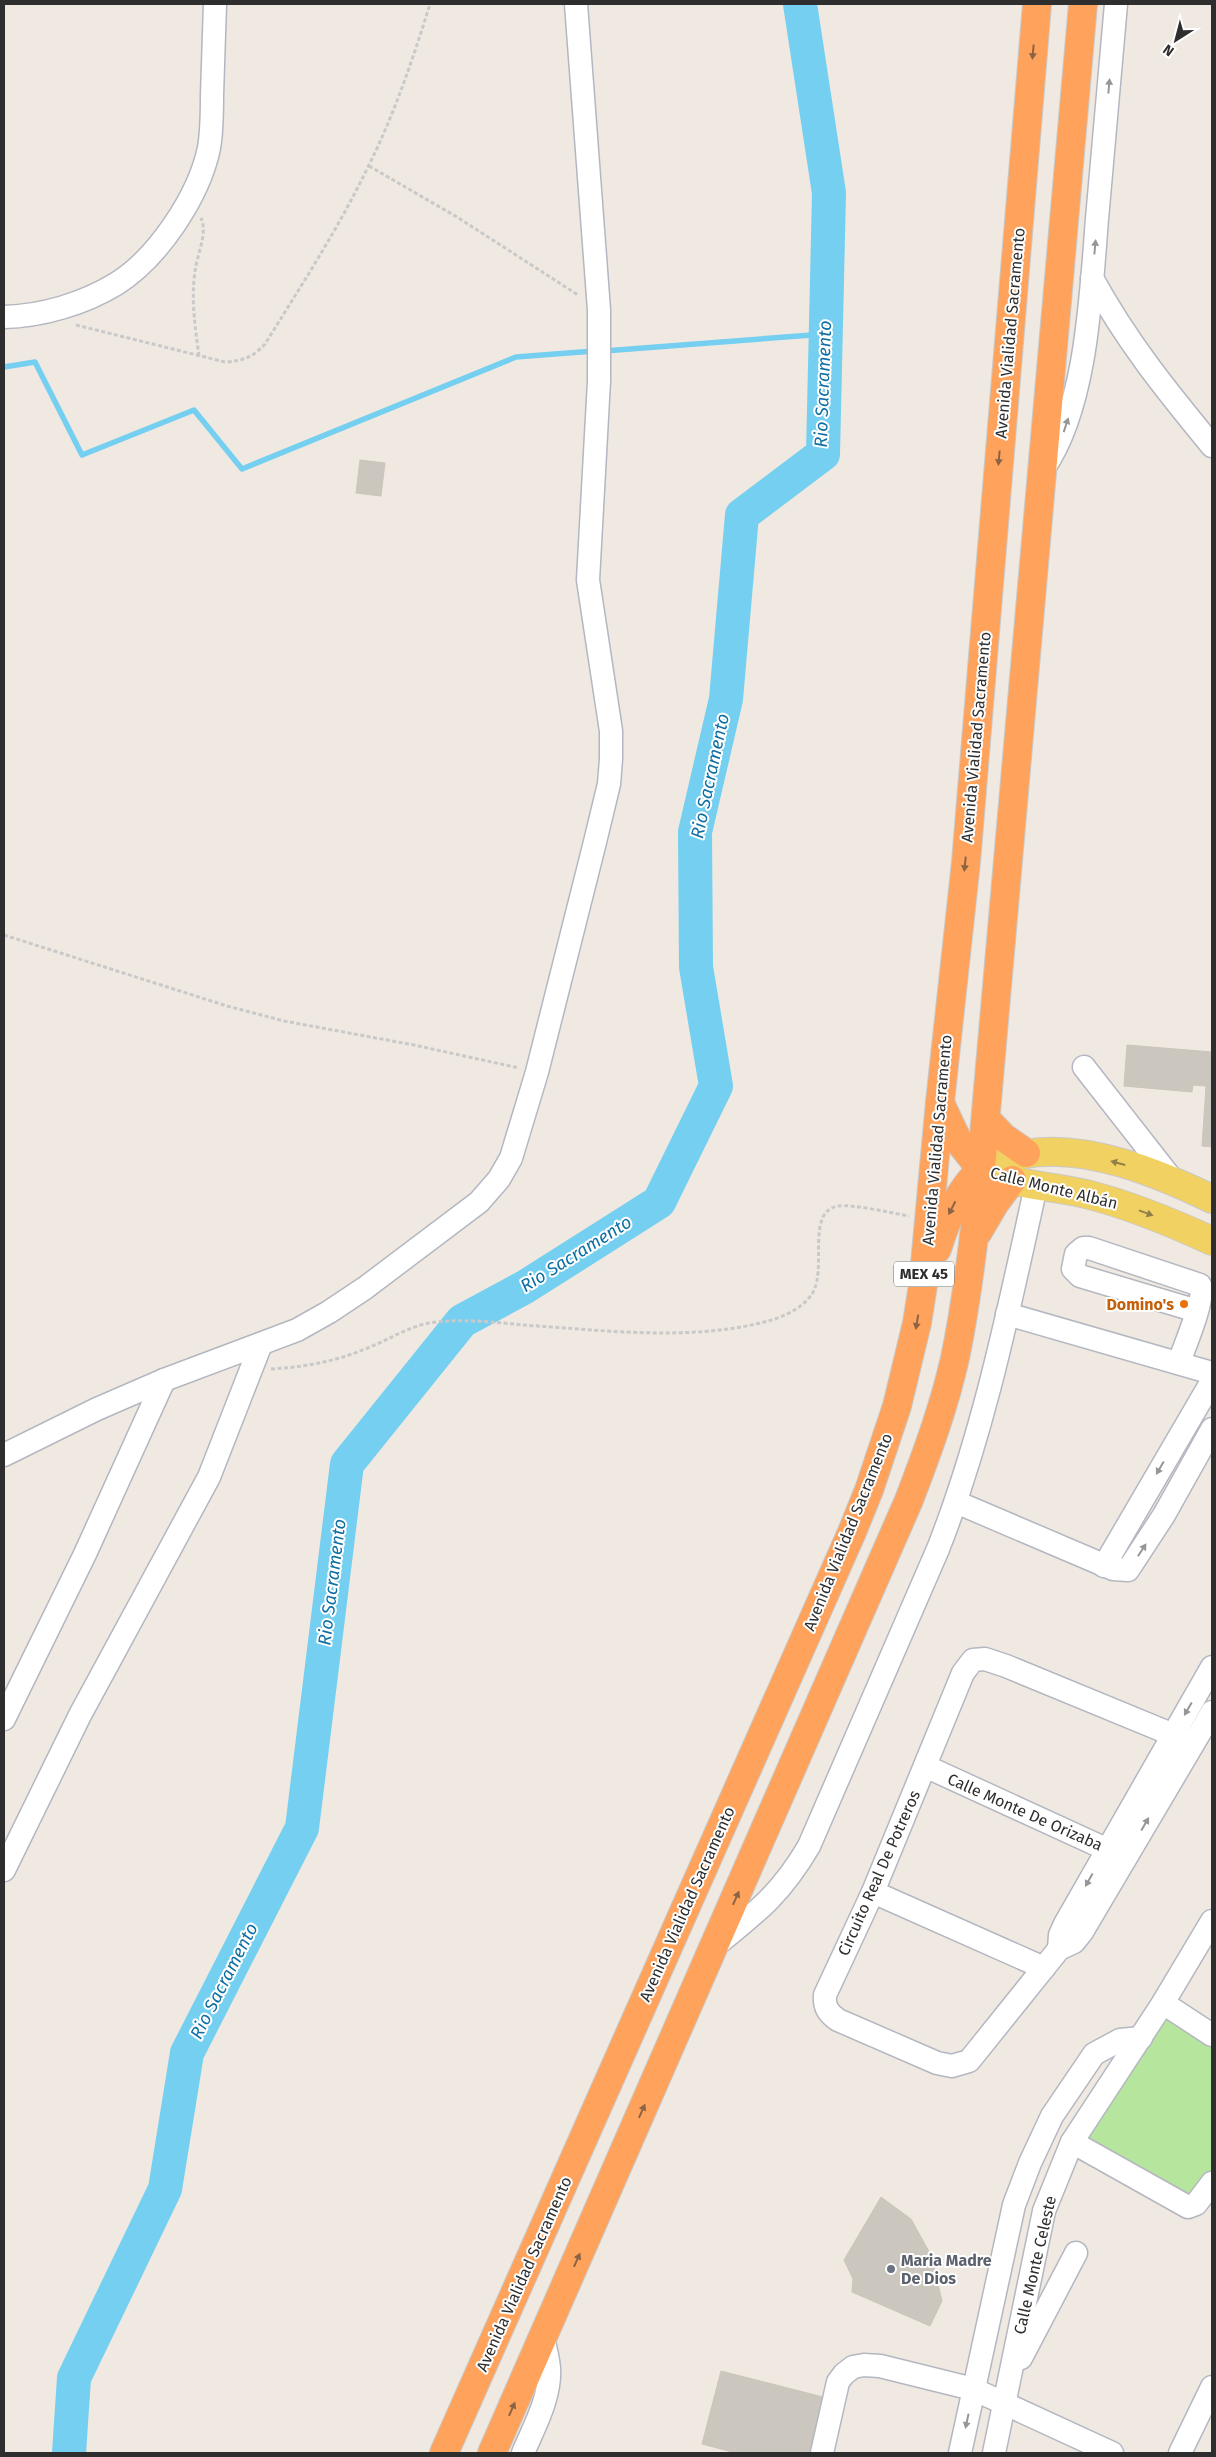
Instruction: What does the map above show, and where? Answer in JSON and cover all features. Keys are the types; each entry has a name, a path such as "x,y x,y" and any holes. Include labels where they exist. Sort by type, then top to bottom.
{"highway":[{"name":"Avenida Vialidad Sacramento","path":"444,2453 852,1532 869,1490 898,1406 912,1347 923,1285 940,1102 966,862 1038,4"},
{"name":"MEX 45","path":"492,2453 909,1500 929,1447 954,1360 970,1276 986,1119 1083,4"},
{"path":"923,1285 948,1216 962,1190 981,1169 956,1140 940,1102"},
{"path":"986,1119 1003,1137 1026,1153"},
{"path":"974,1240 989,1212 1024,1183"}],"main road":[{"name":"Calle Monte Albán","path":"981,1169 1004,1159 1026,1153 1065,1153 1090,1156 1118,1162 1174,1182 1212,1199"},
{"name":"Calle Monte Albán","path":"981,1169 1024,1183 1084,1194 1127,1206 1212,1241"}],"street":[{"path":"4,317 32,314 73,304 117,283 135,268 166,236 202,173 209,148 214,4"},
{"path":"4,1456 97,1409 164,1380 296,1330 365,1288 478,1202 499,1179 512,1158 602,814 609,784 611,759 611,731 588,580 599,381 599,310 576,4"},
{"path":"1044,468 1058,445 1070,414 1085,335 1092,278 1116,4"},
{"path":"1092,278 1131,344 1151,372 1212,446"},
{"path":"1084,1067 1174,1182"},
{"path":"715,1946 764,1906 782,1887 809,1846 888,1667 956,1502 984,1410 1007,1314 1024,1183"},
{"path":"1179,1362 1196,1311 1202,1288 1196,1283 1089,1248 1084,1248 1076,1254 1073,1269 1080,1276 1196,1311"},
{"path":"1007,1314 1212,1373"},
{"path":"4,1870 80,1715 209,1476 261,1344"},
{"path":"4,1719 85,1554 164,1380"},
{"path":"1104,1566 1212,1381"},
{"path":"956,1502 1104,1566 1123,1570 1132,1565 1164,1515 1199,1449 1212,1429"},
{"path":"1176,1440 1199,1449"},
{"name":"Circuito Real De Potreros","path":"1184,1738 1006,1666 979,1659 973,1660 963,1673 873,1892 825,1995 829,2014 838,2020 937,2063 952,2066 960,2065 975,2055 1059,1949 1074,1942 1082,1932 1116,1854 1184,1738 1212,1667"},
{"name":"Circuito Real De Potreros","path":"1184,1738 1212,1712"},
{"name":"Calle Monte De Orizaba","path":"925,1766 1116,1854"},
{"path":"873,1892 1044,1968"},
{"name":"Calle Monte Celeste","path":"994,2453 1044,2211 1072,2142 1141,2038 1212,1921"},
{"path":"1163,2003 1212,2034"},
{"name":"Calle Monte Celeste","path":"960,2453 1014,2205 1030,2163 1052,2116 1094,2054 1120,2040 1141,2038"},
{"path":"1072,2142 1188,2207 1196,2204 1212,2183"},
{"path":"1014,2205 1044,2211"},
{"path":"1007,2392 1076,2253"},
{"path":"523,2453 541,2410 548,2386 549,2368 543,2337"},
{"path":"822,2453 835,2391 844,2374 854,2367 864,2365 880,2366 974,2389 1007,2392 1112,2453"},
{"path":"1180,2453 1212,2387"}],"path":[{"path":"69,323 225,362 242,361 255,355 265,344 313,267 369,166 400,93 430,4"},
{"path":"369,166 494,240 599,310"},
{"path":"190,196 203,222 192,299 199,356"},
{"path":"4,935 159,986 246,1011 536,1072"},
{"path":"251,1369 321,1365 370,1347 399,1332 429,1323 462,1321 670,1332 710,1331 769,1321 794,1310 812,1294 818,1281 820,1268 818,1229 821,1219 828,1211 837,1206 851,1207 929,1219"}],"green space":[{"path":"1160,2006 1212,2037 1212,2194 1199,2214 1070,2140"}],"building":[{"path":"360,460 385,463 381,496 356,493"},
{"path":"1127,1045 1212,1052 1212,1147 1202,1146 1206,1086 1193,1085 1192,1092 1124,1086"},
{"name":"Maria Madre De Dios","path":"881,2197 911,2219 931,2255 942,2301 930,2326 852,2292 853,2279 844,2260"},
{"path":"721,2371 823,2397 809,2453 736,2453 702,2444"}],"waterway":[{"name":"Rio Sacramento","path":"69,2453 74,2378 165,2189 187,2053 302,1828 347,1464 462,1321 525,1287 659,1202 716,1086 696,967 695,832 726,699 742,515 823,454 829,193 800,4"},
{"path":"604,351 825,334"},
{"path":"4,367 35,362 82,455 194,410 242,469 516,357 594,351"}],"place":[{"name":"Domino's","path":"1184,1304"},
{"name":"Maria Madre De Dios","path":"891,2269"}]}
